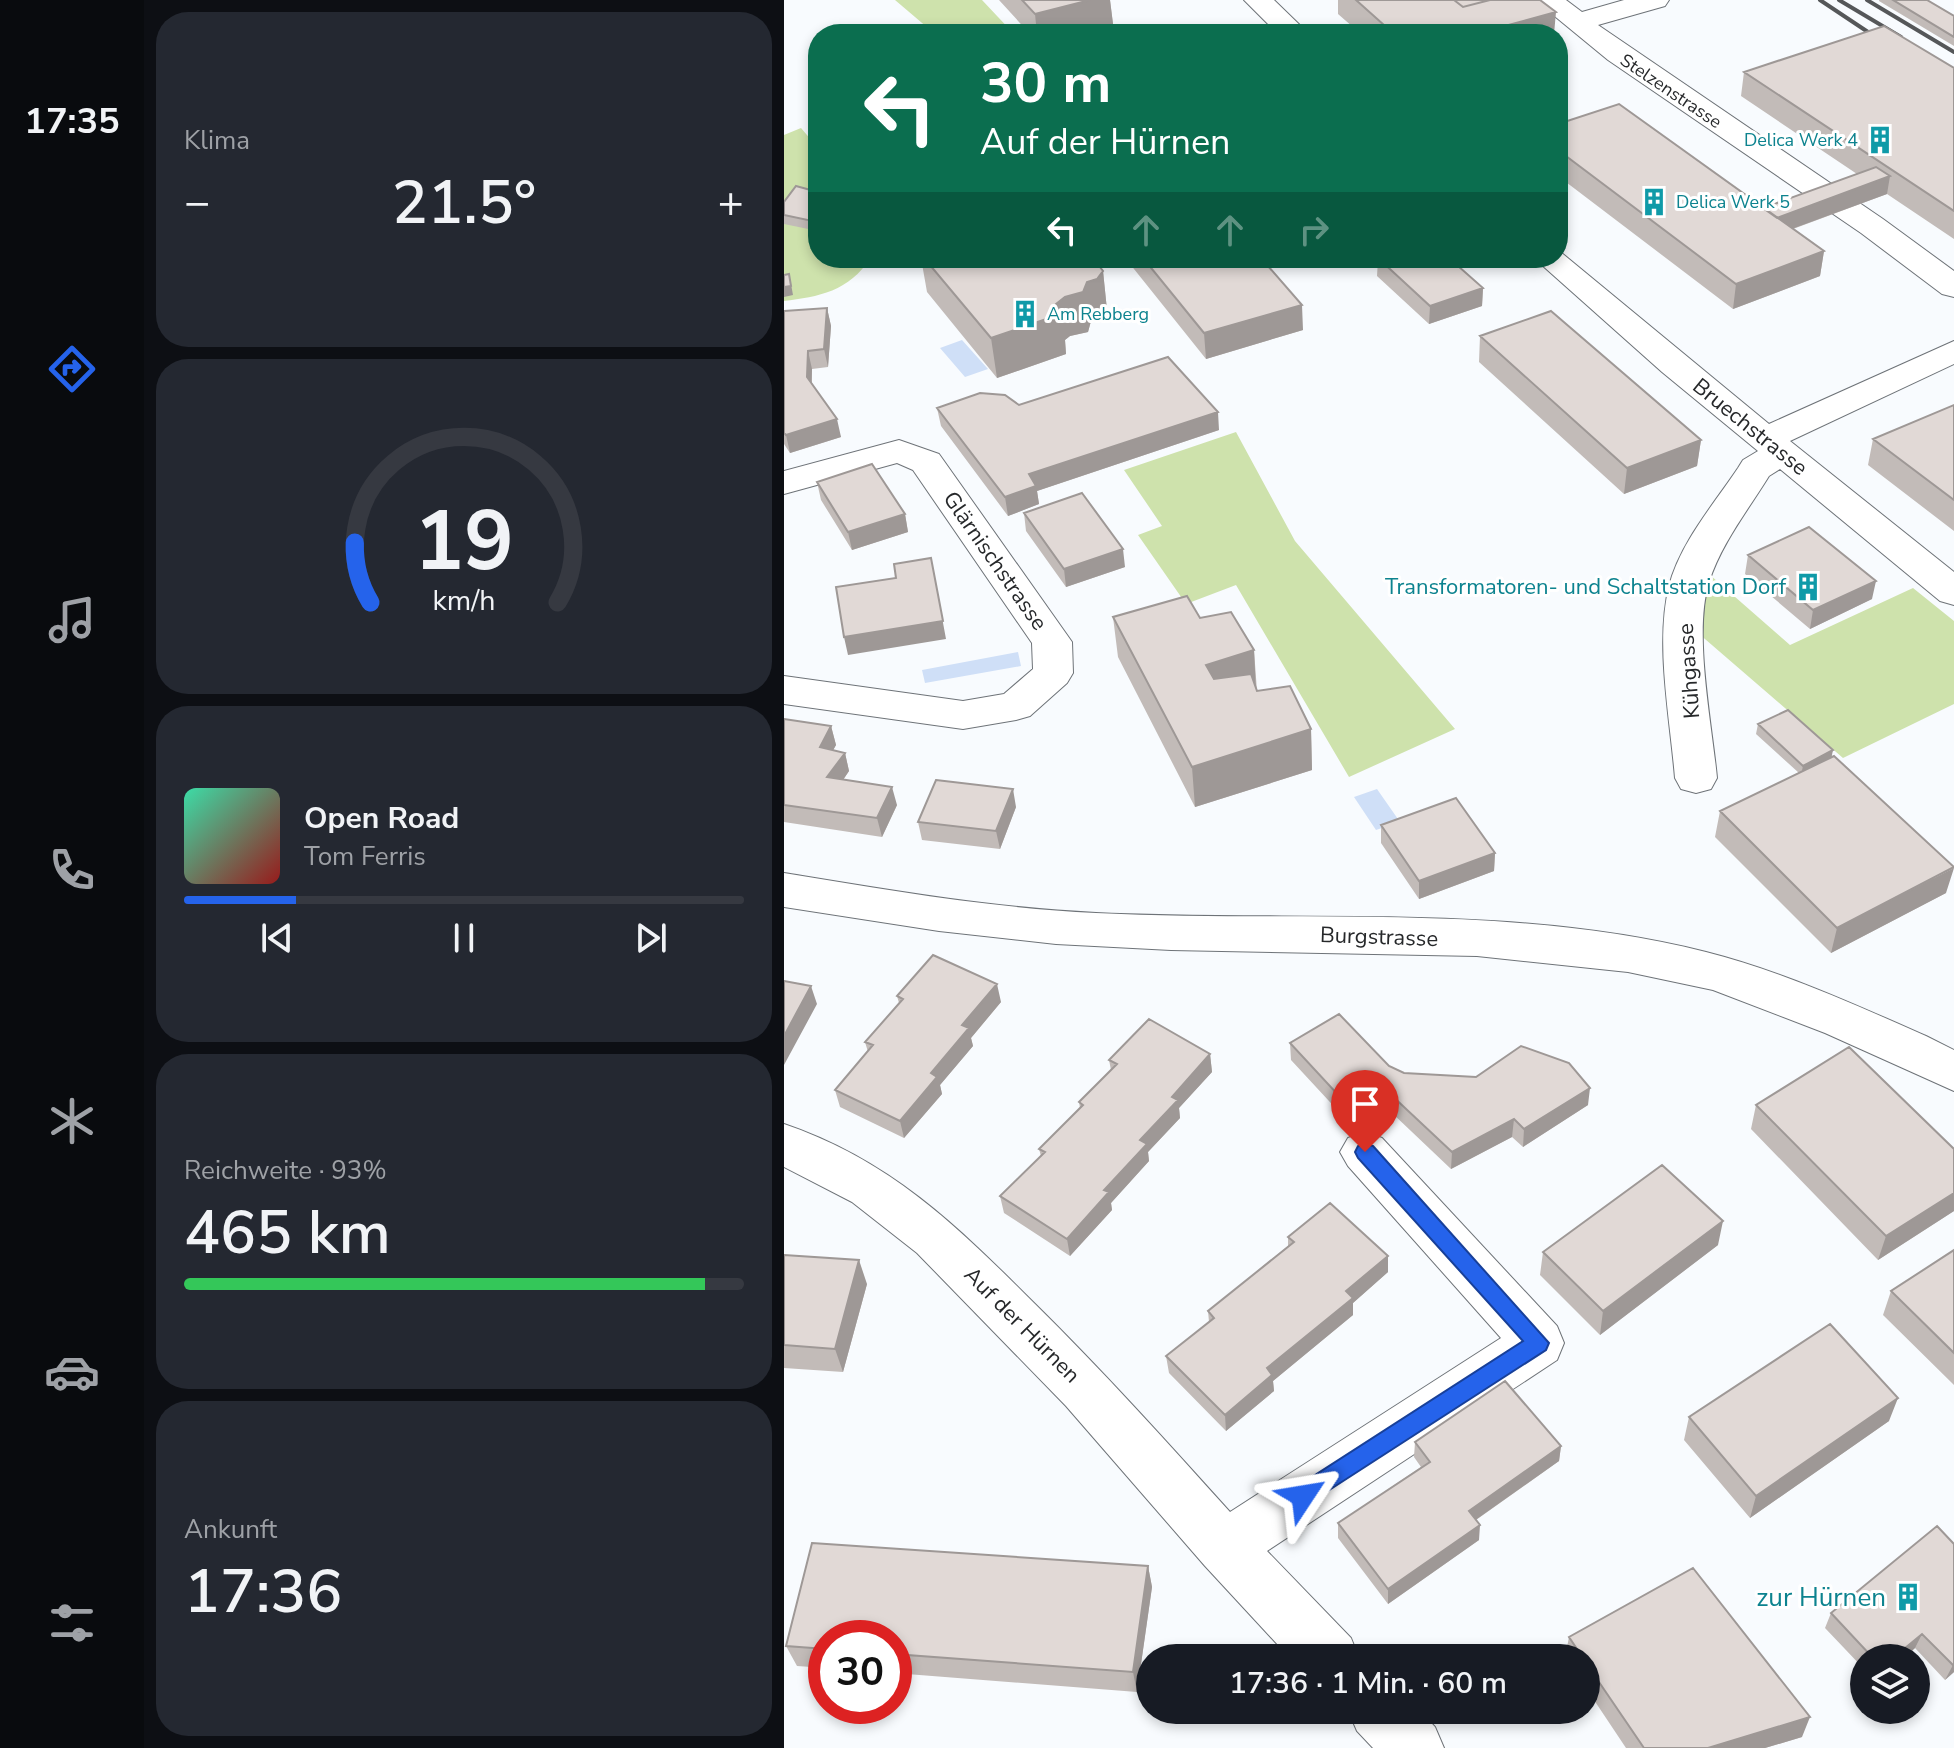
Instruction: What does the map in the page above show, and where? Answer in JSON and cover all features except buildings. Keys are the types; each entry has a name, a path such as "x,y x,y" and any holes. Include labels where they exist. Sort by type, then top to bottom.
{"street":[{"path":"1258,0 1284,24"},
{"name":"Stelzenstrasse","path":"1549,0 1618,54 1897,244 1954,287"},
{"path":"1577,22 1655,0"},
{"name":"Bruechstrasse","path":"1562,268 1773,446 1954,592"},
{"name":"Kühgasse","path":"1696,778 1683,629 1689,584 1706,545 1773,446 1954,351"},
{"name":"Glärnischstrasse","path":"784,483 899,451 926,462 1052,642 1053,673 1016,706 963,715 784,690"},
{"name":"Burgstrasse","path":"784,890 972,921 1097,930 1523,941 1648,958 1707,970 1796,1002 1892,1040 1954,1072"},
{"name":"Auf der Hürnen","path":"784,1144 870,1187 935,1238 1085,1389 1225,1547 1317,1644"},
{"path":"1225,1547 1538,1343 1365,1152"},
{"path":"1391,1724 1414,1748"}],"green space":[{"path":"895,0 982,0 1005,24 923,24"},
{"path":"801,128 808,136 808,268 863,268 853,278 832,290 784,301 784,135"},
{"path":"1236,432 1295,541 1455,729 1349,777 1236,585 1186,604 1138,535 1162,526 1124,470"},
{"path":"1710,575 1790,645 1913,588 1954,621 1954,704 1843,758 1698,633"}],"water":[{"path":"962,340 988,369 965,377 940,348"},
{"path":"1018,652 1021,666 925,683 922,670"},
{"path":"1377,789 1400,822 1376,830 1354,797"}],"railway":[{"path":"1820,0 1883,42"},
{"path":"1839,0 1901,37"},
{"path":"1867,0 1954,52"}],"place":[{"name":"Delica Werk 4","path":"1880,140"},
{"name":"Delica Werk 5","path":"1654,202"},
{"name":"Am Rebberg","path":"1025,314"},
{"name":"Transformatoren- und Schaltstation Dorf","path":"1808,587"},
{"name":"zur Hürnen","path":"1908,1597"}],"route":[{"path":"1303,1496 1538,1343 1365,1152"}]}
